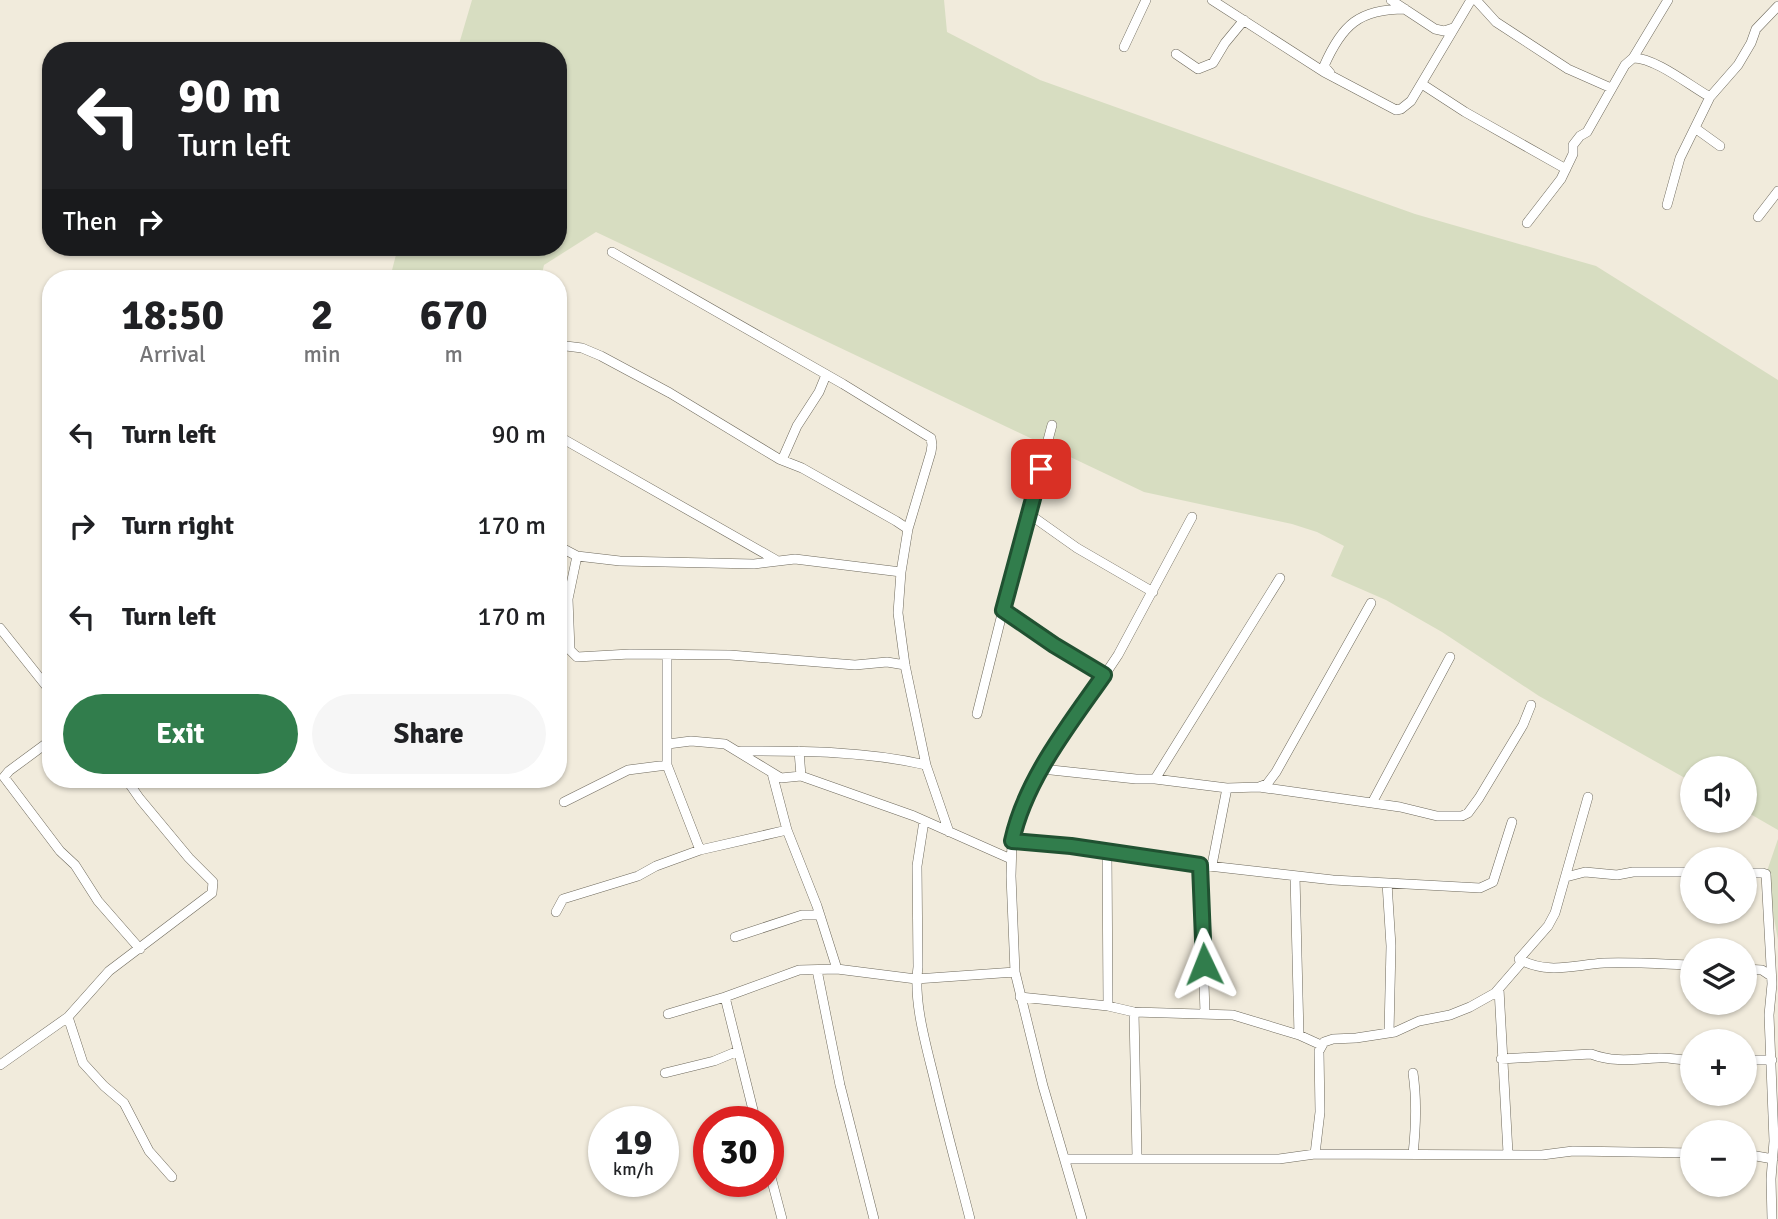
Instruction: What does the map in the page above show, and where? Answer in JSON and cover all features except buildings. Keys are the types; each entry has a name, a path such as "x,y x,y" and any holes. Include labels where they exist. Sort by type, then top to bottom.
{"street":[{"path":"1212,0 1331,75 1390,108 1401,109 1411,101 1453,28 1474,0 1496,22 1568,69 1611,88"},
{"path":"1391,0 1436,29 1444,31 1453,28"},
{"path":"1527,223 1566,169 1573,154 1573,145 1587,132 1625,65 1633,58 1668,0"},
{"path":"1124,47 1144,1"},
{"path":"1667,205 1680,158 1710,97 1738,65 1756,29 1778,6"},
{"path":"1331,75 1324,66 1336,43 1353,22 1374,11 1405,9"},
{"path":"1176,54 1198,69 1211,64 1244,20"},
{"path":"1633,58 1640,58 1657,66 1710,97"},
{"path":"1425,86 1465,112 1566,169"},
{"path":"1695,128 1720,146"},
{"path":"1758,217 1778,191"},
{"path":"612,252 931,438 932,445 908,529 898,612 905,665 926,765 949,832"},
{"path":"567,347 601,356 908,529"},
{"path":"782,460 797,426 819,392 826,375"},
{"path":"977,714 1052,425"},
{"path":"567,441 776,561"},
{"path":"1029,514 1077,548 1153,592"},
{"path":"1082,1219 1043,1086 1015,972 1012,841 1015,827 1042,769 1118,654 1192,517"},
{"path":"567,551 577,556 620,561 754,564 801,559 901,572"},
{"path":"577,556 568,599 570,650 573,655 582,658 629,654 730,655 855,665 887,662 905,665"},
{"path":"1155,779 1280,578"},
{"path":"1259,788 1267,784 1276,772 1371,603"},
{"path":"1003,610 1104,675"},
{"path":"0,628 42,681"},
{"path":"667,655 667,765 700,850"},
{"path":"1372,803 1450,657"},
{"path":"1042,769 1155,779 1227,789 1259,788 1400,807 1437,816 1462,816 1468,813 1479,799 1531,705"},
{"path":"668,744 691,741 725,744 781,778 801,776 924,821 1011,859"},
{"path":"42,747 9,771 5,777 60,851 75,865 98,901 140,948"},
{"path":"739,751 799,751 895,758 926,765"},
{"path":"799,751 801,776"},
{"path":"564,802 628,770 667,765"},
{"path":"772,773 787,830 820,915 837,970"},
{"path":"1,1064 68,1017 102,978 212,893 213,882 189,858 132,788"},
{"path":"1212,865 1227,789"},
{"path":"1519,959 1555,914 1588,797"},
{"path":"924,821 917,866 916,979 925,1042 970,1219"},
{"path":"1012,841 1071,846 1295,876 1439,884 1462,888 1489,885 1493,882 1512,822"},
{"path":"556,912 563,899 638,876 656,866 700,850 787,830"},
{"path":"1107,852 1108,1006"},
{"path":"1200,865 1206,1013"},
{"path":"1566,877 1585,872 1680,872"},
{"path":"1757,873 1764,873 1771,976 1769,1015 1775,1078 1772,1219"},
{"path":"1295,876 1299,1035"},
{"path":"1387,883 1391,946 1389,1033"},
{"path":"735,937 802,915 820,915"},
{"path":"1519,959 1533,967 1551,969 1604,963 1680,965"},
{"path":"1321,1045 1333,1039 1389,1033 1419,1021 1450,1015 1470,1007 1499,989 1521,963 1519,959"},
{"path":"1757,969 1771,976"},
{"path":"668,1014 799,970 837,970 916,979 1015,972"},
{"path":"817,971 840,1085 874,1219"},
{"path":"1499,989 1508,1153"},
{"path":"725,997 752,1106"},
{"path":"1020,997 1108,1006 1134,1012 1233,1015 1299,1035 1321,1045"},
{"path":"1134,1012 1137,1157"},
{"path":"68,1017 83,1063 124,1103 149,1152 172,1177"},
{"path":"1315,1154 1321,1045"},
{"path":"665,1073 714,1061 738,1051"},
{"path":"1502,1059 1591,1054 1626,1062 1659,1058 1680,1059"},
{"path":"1757,1060 1772,1060"},
{"path":"1413,1073 1416,1117 1413,1154"},
{"path":"1066,1158 1279,1159 1315,1154 1469,1156 1508,1153 1542,1155 1573,1151 1680,1153"},
{"path":"1757,1156 1773,1159"},
{"path":"776,1197 782,1219"}],"green space":[{"path":"472,0 944,0 947,32 1040,80 1415,214 1596,266 1778,380 1778,830 1757,818 1757,756 1680,756 1680,775 1539,696 1442,632 1386,600 1331,576 1344,546 1317,532 1292,524 1144,492 596,232 567,250 567,42 460,42"},
{"path":"396,256 558,256 544,265 543,270 392,270"},
{"path":"1778,839 1778,940 1766,874"}],"route":[{"path":"1041,469 1003,610 1104,675 1042,769 1015,827 1012,841 1071,846 1200,865 1204,964"}]}
